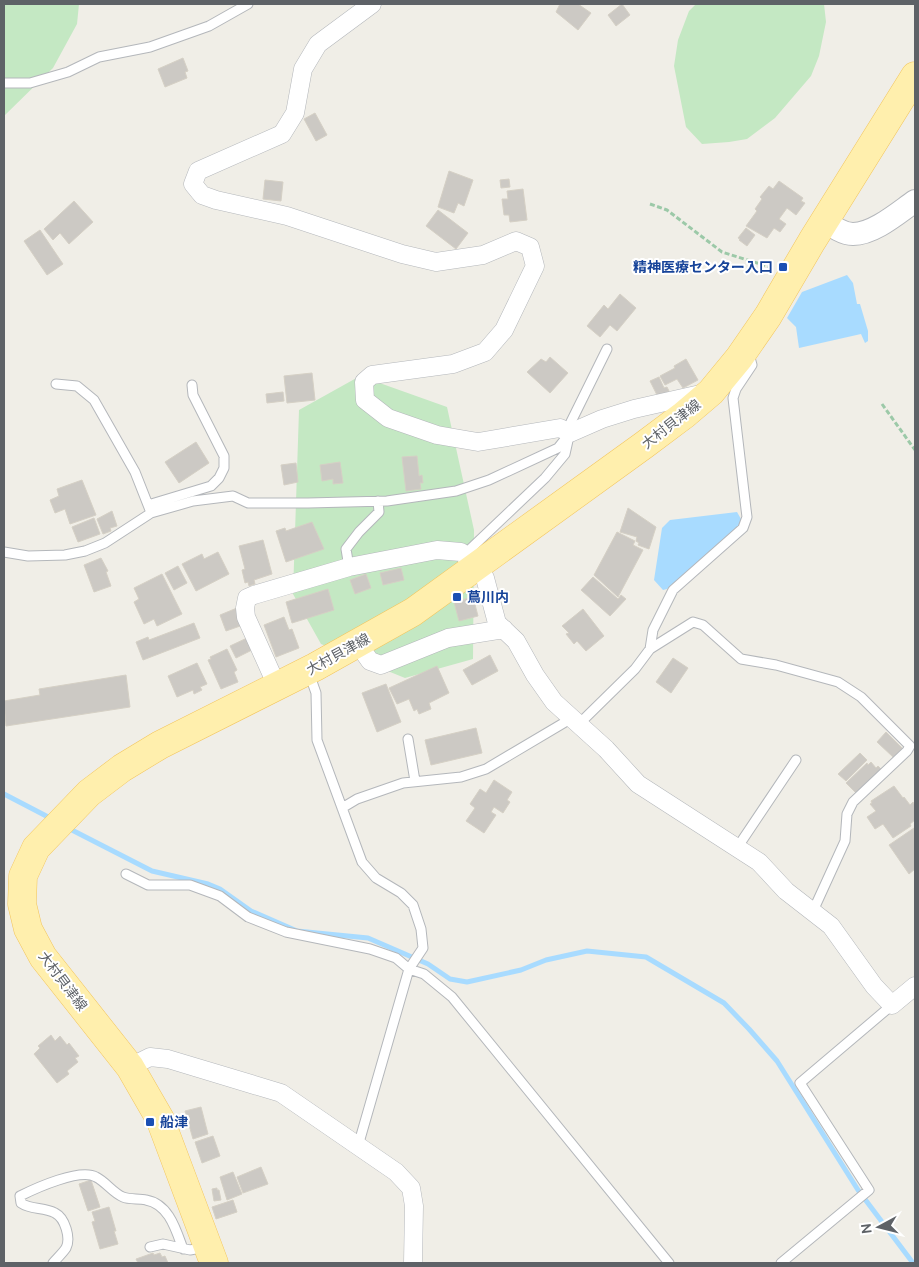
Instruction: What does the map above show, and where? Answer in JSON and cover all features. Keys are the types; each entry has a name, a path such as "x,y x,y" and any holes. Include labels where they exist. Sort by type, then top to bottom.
{"main road":[{"name":"大村貝津線","path":"201,1253 160,1119 130,1067 42,957 28,928 22,904 23,876 36,848 56,825 96,788 122,768 160,745 308,671 413,612 470,561 644,445 711,392 748,346 768,316 915,76"}],"street":[{"path":"372,4 318,44 303,69 295,113 282,134 198,171 192,184 202,195 216,200 287,216 402,254 436,262 483,256 516,241 530,247 535,266 504,330 485,352 453,364 372,375 364,382 365,400 388,418 436,435 478,442 560,428 568,432 634,409 711,392"},
{"path":"825,221 838,230 854,234 878,227 915,201"},
{"path":"277,686 246,616 247,598 349,567 437,550 460,552 485,578 498,623 516,641 535,676 554,702 606,750 638,784 759,862 786,891 831,926 874,986 892,1005 915,986"},
{"path":"358,644 370,661 381,665 448,638 504,629"},
{"path":"130,1067 150,1057 168,1060 281,1093 396,1172 411,1188 414,1206 413,1263"}],"lane":[{"path":"4,83 30,83 68,72 99,57 150,47 209,26 248,4"},
{"path":"650,649 653,630 673,590 743,528 747,517 733,398 752,365 748,346"},
{"path":"150,509 233,496 248,503 378,501 456,490 489,480 558,448 568,432 607,349"},
{"path":"56,384 77,386 94,400 135,472 150,509"},
{"path":"4,552 28,556 65,555 85,551 105,544 150,509 211,486 219,478 224,468 224,456 193,395 192,385"},
{"path":"470,561 565,454 568,432"},
{"path":"349,567 346,549 359,532 379,512 378,501"},
{"path":"342,808 357,799 403,782 461,777 486,769 576,721 635,669 650,649 693,622 703,624 741,659 776,664 838,682 861,697 910,746 908,751 853,802 847,814 845,841 813,911"},
{"path":"308,671 316,693 317,740 362,862 376,878 401,894 413,905 421,929 423,948 409,969 358,1146"},
{"path":"408,738 415,781"},
{"path":"737,848 796,760"},
{"path":"126,874 148,886 190,886 220,896 248,917 286,932 370,949 396,958 409,969 424,974 452,997 669,1263"},
{"path":"780,1263 870,1190 800,1083 892,1005"},
{"path":"53,1263 67,1246 68,1236 63,1222 56,1213 27,1208 21,1204 20,1196 66,1177 80,1174 95,1176 125,1198 148,1200 160,1204 201,1253"},
{"path":"150,1247 163,1244 201,1253"}],"path":[{"path":"650,204 668,210 722,252 793,274"},
{"path":"882,404 915,450"}],"green space":[{"path":"4,4 79,4 77,24 53,68 4,116"},
{"path":"696,4 824,4 826,22 819,56 811,76 775,118 747,139 702,144 686,127 674,66 678,40 689,11"},
{"path":"360,376 447,407 474,530 473,659 405,678 321,644 293,594 299,410"}],"water":[{"path":"847,275 853,283 857,304 860,304 868,331 868,341 865,343 861,334 799,348 796,327 787,318 802,292"},
{"path":"737,512 741,519 739,526 667,589 663,590 654,580 662,528 670,520"}],"building":[{"path":"560,4 578,4 591,13 578,30 556,12"},
{"path":"622,4 630,15 616,26 608,15"},
{"path":"183,58 188,71 185,72 187,78 165,87 158,69"},
{"path":"315,113 327,135 316,141 304,119"},
{"path":"449,171 473,180 464,206 458,203 454,213 438,207"},
{"path":"509,179 510,187 501,188 500,180"},
{"path":"265,180 283,182 281,201 263,199"},
{"path":"779,181 803,198 801,201 805,203 796,215 787,208 779,219 786,224 780,232 774,228 767,238 746,226 757,211 755,209 762,199 760,197 769,186 773,189"},
{"path":"523,189 527,220 510,222 509,215 504,215 502,199 508,199 507,191"},
{"path":"74,201 93,222 69,244 60,233 53,240 44,229"},
{"path":"438,210 468,233 456,249 426,226"},
{"path":"746,228 755,235 747,246 738,238"},
{"path":"40,230 63,264 47,275 24,241"},
{"path":"620,294 636,308 617,331 610,325 600,337 587,326 604,305 608,309"},
{"path":"550,357 568,373 550,393 527,372 541,359 546,362"},
{"path":"686,359 698,380 683,388 677,379 665,385 660,376 675,368 674,366"},
{"path":"312,373 315,400 287,403 284,376"},
{"path":"659,377 664,388 667,387 669,391 658,397 650,381"},
{"path":"283,392 284,401 267,403 266,394"},
{"path":"196,442 209,463 179,483 165,462"},
{"path":"417,456 419,476 422,475 423,483 420,483 421,489 406,491 402,457"},
{"path":"340,462 343,483 333,484 333,479 322,481 320,465"},
{"path":"296,463 298,482 284,485 281,465"},
{"path":"82,480 96,515 70,524 65,509 55,513 50,500 59,496 57,489"},
{"path":"628,508 656,527 649,549 638,545 637,537 620,532"},
{"path":"112,511 117,526 110,528 111,531 103,534 97,519"},
{"path":"94,518 100,534 78,542 72,527"},
{"path":"312,522 324,549 286,562 276,531 285,528 286,531"},
{"path":"617,532 635,541 633,545 643,550 618,597 594,575"},
{"path":"263,540 272,574 254,580 255,584 249,586 248,582 245,583 242,570 245,569 239,546"},
{"path":"218,552 229,574 196,591 182,564 202,554 204,559"},
{"path":"101,558 108,571 106,572 111,586 94,592 84,565"},
{"path":"178,566 187,583 174,590 165,573"},
{"path":"401,568 404,580 383,585 380,573"},
{"path":"162,574 182,614 157,626 154,619 144,624 134,602 139,599 134,588"},
{"path":"366,574 371,588 355,594 350,580"},
{"path":"593,577 618,599 621,595 626,599 610,616 581,590"},
{"path":"328,589 334,610 292,623 286,602"},
{"path":"473,597 478,616 459,621 454,602"},
{"path":"237,608 243,625 226,631 220,615"},
{"path":"583,609 604,636 586,651 577,641 574,644 566,634 569,633 562,626"},
{"path":"284,617 289,630 292,629 299,648 276,657 264,625"},
{"path":"194,623 200,638 143,660 136,642 148,637 149,640"},
{"path":"247,638 252,650 236,658 230,646"},
{"path":"227,649 237,670 234,672 238,682 221,689 208,660 211,659 210,657"},
{"path":"490,655 498,671 472,685 463,670"},
{"path":"673,658 688,668 671,693 656,682"},
{"path":"197,663 207,684 200,687 202,690 194,694 193,690 177,697 168,676"},
{"path":"437,666 449,693 429,703 431,709 419,714 417,709 414,711 409,699 397,704 389,688"},
{"path":"126,675 130,707 6,726 4,701 40,695 39,689"},
{"path":"386,684 401,722 377,732 362,693"},
{"path":"476,728 482,753 431,765 425,740"},
{"path":"886,732 902,748 893,757 877,742"},
{"path":"860,753 867,760 846,781 838,774"},
{"path":"871,762 876,768 878,766 881,769 856,793 846,783 867,763 868,765"},
{"path":"494,780 512,792 507,800 510,802 503,813 494,807 491,812 496,815 484,833 466,821 475,808 470,804 480,789 486,793"},
{"path":"894,786 910,805 913,802 915,806 915,820 910,824 911,826 893,838 883,824 875,829 867,817 876,811 870,804 872,803 871,801"},
{"path":"914,828 915,869 909,874 889,845"},
{"path":"51,1035 55,1041 60,1036 67,1045 69,1043 79,1056 75,1058 78,1062 67,1071 69,1074 57,1083 34,1054 40,1048 38,1046"},
{"path":"201,1107 208,1134 193,1139 185,1111"},
{"path":"213,1136 220,1156 202,1163 195,1142"},
{"path":"261,1167 268,1184 243,1193 237,1177"},
{"path":"233,1172 242,1194 227,1200 220,1177"},
{"path":"91,1180 100,1207 88,1211 79,1184"},
{"path":"217,1188 221,1200 214,1201 212,1189"},
{"path":"233,1200 237,1212 216,1219 212,1207"},
{"path":"109,1207 118,1244 100,1249 92,1222 95,1221 92,1212"},
{"path":"153,1253 154,1255 160,1253 162,1257 165,1256 168,1263 138,1263 136,1259"}],"waterway":[{"path":"4,794 52,819"},
{"path":"66,827 152,871 208,884 220,889 251,911 297,931 368,938 428,964 450,979 467,982 521,970 546,960 587,951 646,957 724,1003 777,1061 858,1190 913,1263"}],"place":[{"name":"精神医療センター入口","path":"783,267"},
{"name":"蔦川内","path":"457,597"},
{"name":"船津","path":"150,1122"}]}
